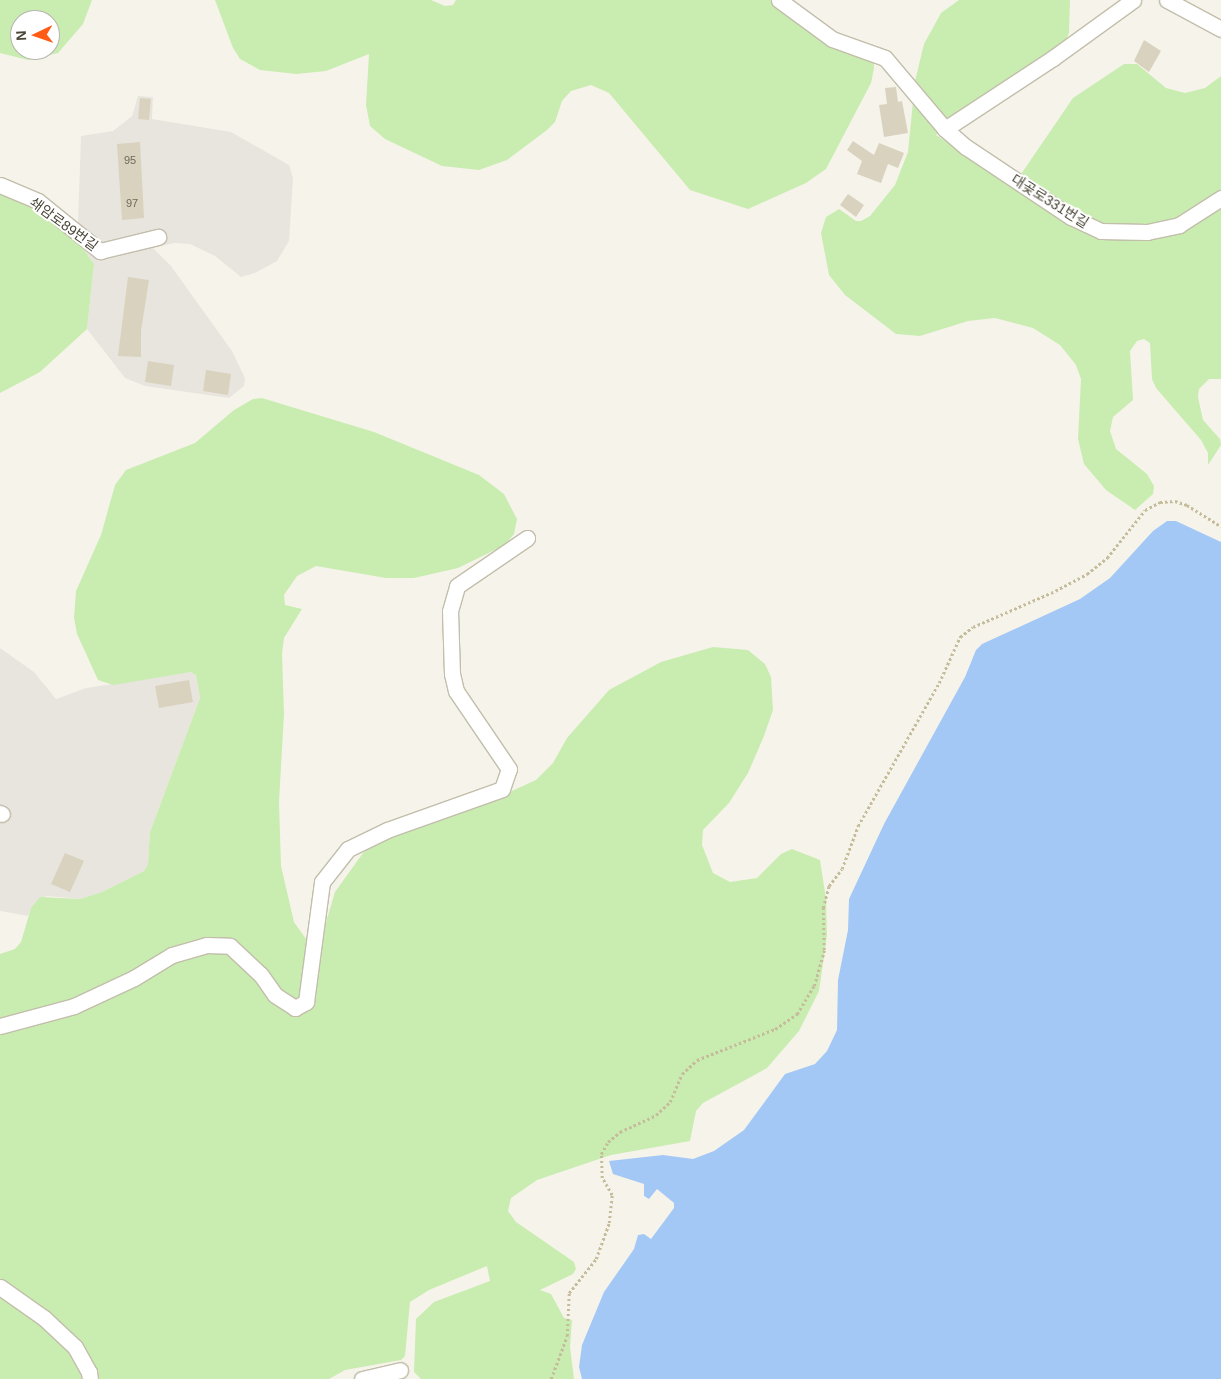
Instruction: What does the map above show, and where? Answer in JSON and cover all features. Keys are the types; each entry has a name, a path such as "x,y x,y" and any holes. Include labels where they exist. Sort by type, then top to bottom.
{"lane":[{"name":"대곶로331번길","path":"779,0 832,39 885,58 945,128 966,147 1071,217 1101,231 1147,232 1179,225 1221,198"},
{"path":"945,128 1053,58 1133,0"},
{"path":"1167,0 1221,30"},
{"name":"쇄암로89번길","path":"0,185 38,201 100,251 158,237"},
{"path":"0,1026 74,1006 134,978 172,955 207,946 230,946 261,975 275,995 295,1008 306,1002 322,882 348,849 387,830 502,789 509,769 456,690 452,674 450,611 457,586 527,538"},
{"path":"0,1287 44,1318 75,1347 90,1379"},
{"path":"362,1379 400,1370"}],"path":[{"path":"551,1379 567,1336 569,1293 596,1259 609,1223 612,1195 602,1178 601,1154 608,1142 620,1132 656,1115 670,1102 682,1074 697,1060 775,1029 798,1014 814,986 824,950 823,908 829,886 842,868 858,826 939,683 960,638 973,626 1051,593 1087,574 1107,558 1145,510 1160,502 1175,501 1187,505 1221,526"}],"shaded area":[{"path":"138,96 153,97 152,119 231,132 289,165 293,178 289,241 277,261 255,273 241,277 215,256 190,244 174,243 153,248 171,266 232,351 245,378 244,386 229,398 145,386 125,378 87,329 94,264 73,234 78,223 81,136 113,131 132,116"},
{"path":"0,648 34,672 56,699 86,688 191,672 196,675 200,698 150,832 148,864 144,871 102,892 80,899 47,896 31,908 28,916 0,911"}],"green space":[{"path":"0,0 92,0 83,24 60,51 60,10 10,10 10,56 0,53"},
{"path":"215,0 431,0 445,6 453,5 456,0 771,0 813,35 874,58 874,68 871,83 826,169 806,183 748,209 690,190 609,93 591,85 571,91 562,101 555,122 507,160 479,170 442,166 385,139 370,126 366,105 369,54 326,71 296,74 260,70 240,59 233,48"},
{"path":"959,0 1070,0 1069,33 1065,42 948,121 936,135 1013,186 1073,98 1124,64 1137,64 1166,88 1185,93 1205,88 1221,76 1221,379 1209,379 1199,389 1198,397 1203,420 1220,439 1221,445 1208,465 1208,453 1201,440 1156,388 1152,379 1150,343 1144,339 1137,341 1130,351 1133,400 1113,417 1110,431 1116,449 1147,474 1154,486 1153,494 1135,510 1106,490 1084,464 1078,439 1081,379 1076,365 1060,345 1033,328 995,318 968,321 920,336 896,334 845,295 829,275 821,233 826,217 839,209 856,221 861,221 870,216 895,185 908,152 915,81 924,44 941,13"},
{"path":"0,191 50,214 73,234 94,264 87,329 40,372 0,393"},
{"path":"262,398 374,432 479,475 504,494 517,519 514,534 505,545 458,568 414,578 386,578 316,566 297,576 284,595 285,605 302,609 284,638 282,654 284,714 279,802 281,866 294,922 321,960 324,929 335,892 363,853 377,843 477,807 536,780 553,763 567,738 609,690 661,662 713,647 748,650 765,664 771,677 773,710 764,736 748,773 729,803 703,830 702,845 713,873 730,882 757,878 781,854 792,849 820,860 826,899 827,935 819,991 799,1031 767,1068 703,1103 696,1111 690,1141 611,1155 537,1180 511,1198 508,1211 516,1222 574,1262 576,1269 573,1274 540,1290 551,1294 564,1318 572,1320 570,1347 574,1379 421,1379 414,1372 416,1319 434,1302 490,1281 487,1266 429,1290 410,1302 405,1356 401,1360 345,1370 329,1379 0,1379 0,954 15,949 21,942 31,908 40,897 80,899 102,892 144,871 148,864 150,832 200,698 196,675 191,672 113,685 98,680 77,634 74,618 76,591 101,535 115,485 126,470 195,443 234,410 253,399"}],"water":[{"path":"1167,521 1176,521 1221,542 1221,1379 582,1379 579,1367 582,1345 604,1292 634,1249 638,1235 644,1234 651,1239 674,1208 674,1203 657,1189 649,1199 644,1196 644,1184 613,1174 609,1161 663,1155 693,1159 714,1151 744,1130 785,1074 815,1064 827,1051 837,1030 838,980 848,930 849,899 884,824 965,677 976,650 982,644 1080,599 1110,578 1153,531"}],"building":[{"path":"1144,40 1161,51 1149,72 1134,61"},
{"path":"896,87 898,102 902,101 908,133 884,137 879,105 887,104 885,88"},
{"path":"140,98 151,99 149,120 138,119"},
{"path":"853,141 874,155 879,143 904,153 898,168 888,164 881,183 857,174 862,161 847,150"},
{"path":"140,142 144,218 122,220 117,144"},
{"path":"848,194 864,205 856,217 840,205"},
{"path":"128,277 149,280 141,331 141,357 118,356"},
{"path":"148,361 174,365 171,386 145,382"},
{"path":"206,370 231,374 228,395 203,391"},
{"path":"189,680 193,702 159,708 155,686"},
{"path":"65,853 84,861 70,892 51,884"}]}
